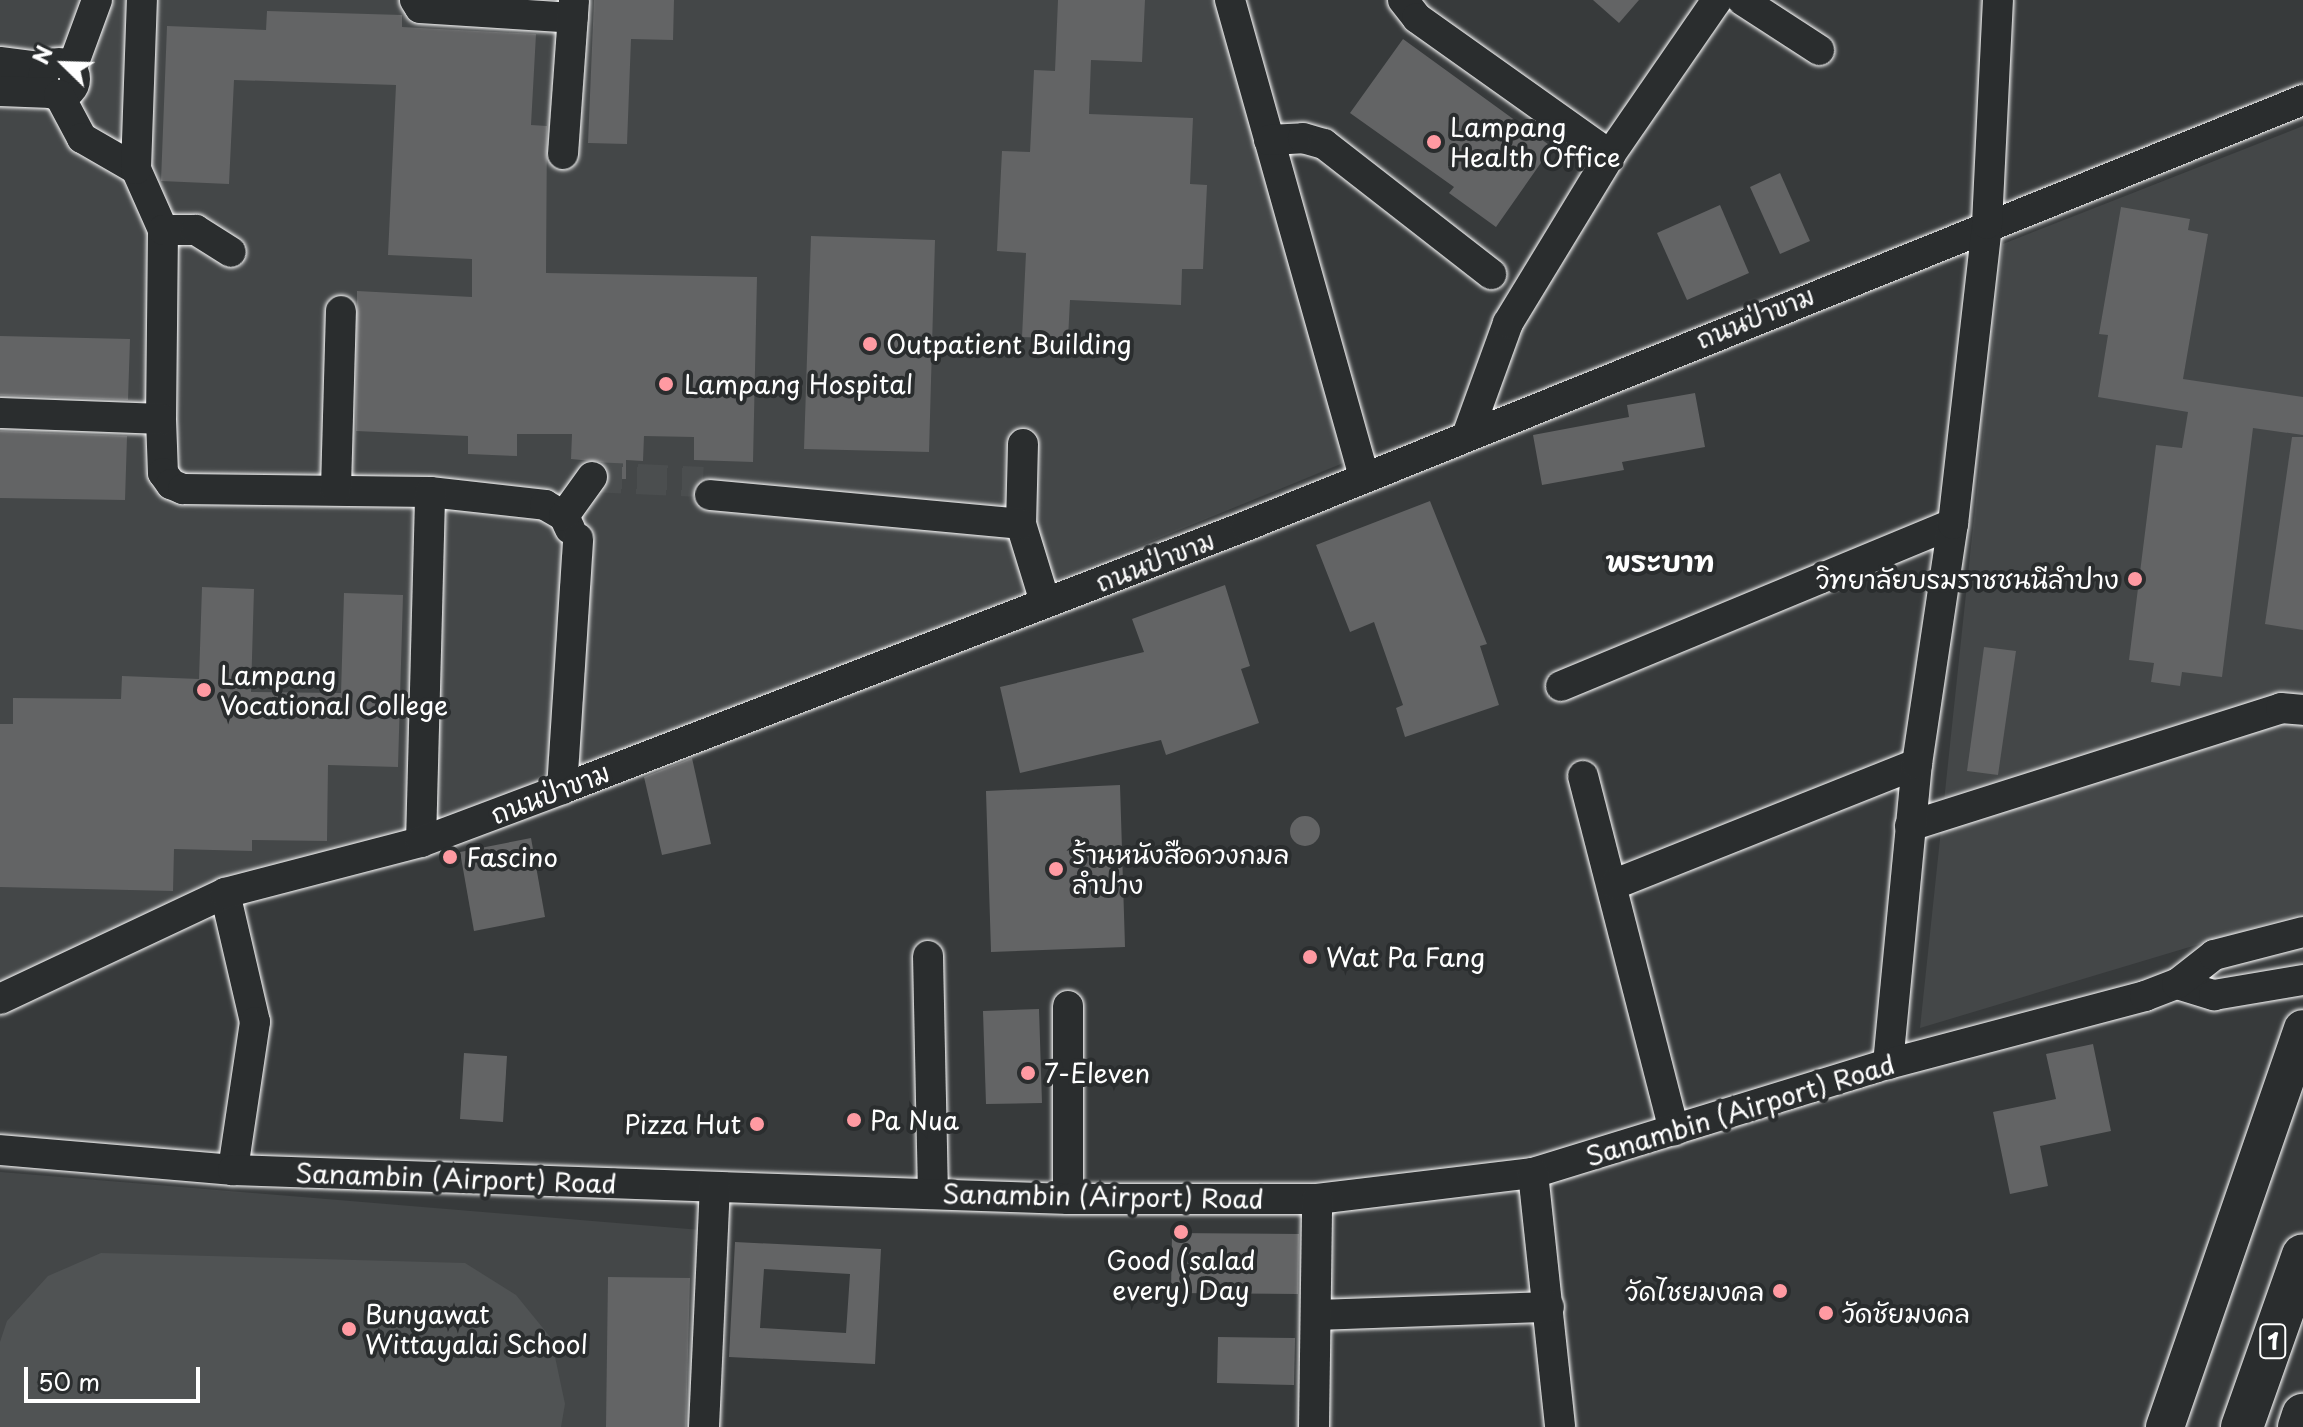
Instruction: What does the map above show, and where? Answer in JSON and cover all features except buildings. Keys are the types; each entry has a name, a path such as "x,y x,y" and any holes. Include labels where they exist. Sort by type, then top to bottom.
{"highway":[{"name":"1","path":"2242,1427 2303,1255"},
{"path":"2299,1427 2303,1415"}],"main road":[{"path":"2165,1427 2303,1029"}],"street":[{"path":"79,0 60,79 82,138 108,149 136,169"},
{"path":"60,79 97,0"},
{"path":"142,0 136,169 163,230 163,473 183,489 336,488 430,492 545,505 571,528"},
{"path":"415,0 420,8 574,9 563,154"},
{"path":"1230,0 1364,476"},
{"path":"1403,0 1417,18 1610,155"},
{"path":"1468,433 1508,323 1610,155 1717,0"},
{"path":"1742,0 1819,50"},
{"path":"1888,1064 1917,764 1953,524 1987,224 1998,0"},
{"path":"0,62 60,79"},
{"path":"0,91 60,79"},
{"name":"ถนนป่าขาม","path":"0,999 225,893 421,842 562,789 1364,476 2303,100"},
{"path":"1269,140 1303,138 1324,144 1491,274"},
{"path":"163,230 196,230 231,252"},
{"path":"336,488 341,311"},
{"path":"0,413 161,419"},
{"path":"1023,444 1021,524 1045,602"},
{"path":"562,789 571,528 592,477"},
{"path":"421,842 430,492"},
{"path":"711,496 1021,524"},
{"path":"1561,686 1953,524"},
{"path":"1910,826 2281,708 2303,710"},
{"path":"1615,884 1917,764"},
{"path":"1583,776 1615,884 1632,976 1674,1130"},
{"path":"225,893 255,1022 233,1170"},
{"name":"Sanambin (Airport) Road","path":"0,1150 233,1170 1068,1199 1317,1199 1533,1173 1888,1064 2177,984 2214,955 2303,932"},
{"path":"928,956 933,1194"},
{"path":"2177,984 2214,995 2303,980"},
{"path":"1068,1006 1068,1199"},
{"path":"1533,1173 1560,1427"},
{"path":"704,1427 715,1187"},
{"path":"1314,1427 1317,1199"},
{"path":"1317,1315 1549,1307"}],"shaded area":[{"name":"Lampang Hospital","path":"0,0 1222,0 1353,459 405,846 0,983"},
{"name":"วิทยาลัยบรมราชชนนีลำปาง","path":"2303,126 2303,913 1920,1028 2003,244"},
{"name":"Bunyawat Wittayalai School","path":"0,1172 701,1230 693,1427 0,1427"},
{"path":"101,1253 465,1263 516,1295 551,1338 565,1404 561,1427 0,1427 0,1342 7,1321 48,1276"}],"tunnel":[{"path":"592,477 703,482"}],"place":[{"name":"Lampang Health Office","path":"1434,142"},
{"name":"Outpatient Building","path":"870,344"},
{"name":"Lampang Hospital","path":"666,384"},
{"name":"วิทยาลัยบรมราชชนนีลำปาง","path":"2135,579"},
{"name":"Lampang Vocational College","path":"204,690"},
{"name":"Fascino","path":"450,857"},
{"name":"ร้านหนังสือดวงกมล ลำปาง","path":"1056,869"},
{"name":"Wat Pa Fang","path":"1310,957"},
{"name":"7-Eleven","path":"1028,1073"},
{"name":"Pa Nua","path":"854,1120"},
{"name":"Pizza Hut","path":"757,1124"},
{"name":"Good (salad every) Day","path":"1181,1232"},
{"name":"วัดไชยมงคล","path":"1780,1291"},
{"name":"วัดชัยมงคล","path":"1826,1313"},
{"name":"Bunyawat Wittayalai School","path":"349,1329"}],"district":[{"name":"พระบาท","path":"1660,561"}]}
